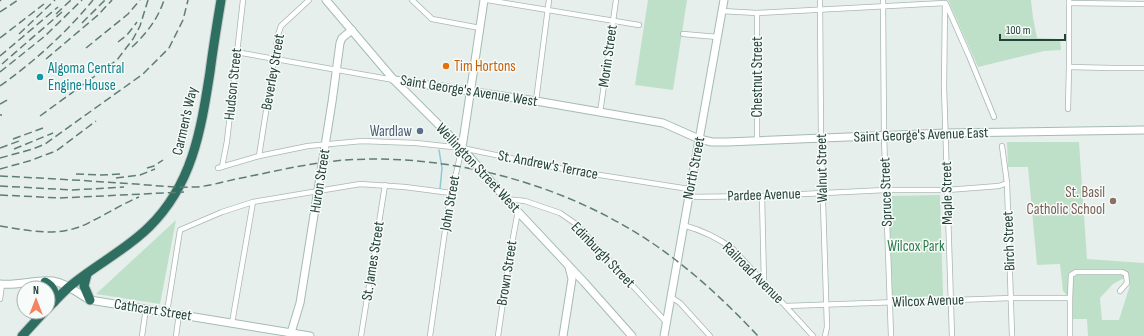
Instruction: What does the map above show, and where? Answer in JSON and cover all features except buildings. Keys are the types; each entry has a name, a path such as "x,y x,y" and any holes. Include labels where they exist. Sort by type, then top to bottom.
{"highway":[{"name":"Carmen's Way","path":"56,300 69,287 138,237 149,227 160,216 180,187 192,160 204,112 221,0"},
{"path":"87,274 84,286 90,300"},
{"path":"22,336 37,320"}],"street":[{"name":"Hudson Street","path":"220,168 227,141 243,0"},
{"name":"Beverley Street","path":"259,156 278,35 281,26 309,0"},
{"name":"Wellington Street West","path":"326,0 394,80 462,148 506,199 584,282 632,336"},
{"path":"412,0 432,19 480,28"},
{"name":"John Street","path":"430,336 451,193 462,148 484,0"},
{"path":"487,0 639,25"},
{"path":"536,101 549,0"},
{"name":"Morin Street","path":"600,112 616,0"},
{"name":"North Street","path":"664,336 689,189 724,0"},
{"name":"Walnut Street","path":"820,0 822,193 827,327 825,336"},
{"name":"Spruce Street","path":"883,0 884,136 891,336"},
{"path":"722,11 757,12 883,6 944,1 994,117"},
{"name":"Maple Street","path":"944,1 944,87 952,336"},
{"path":"1068,109 1069,1 1131,2 1144,4"},
{"name":"Chestnut Street","path":"757,12 757,141"},
{"name":"Huron Street","path":"290,334 300,303 342,38 352,30"},
{"path":"683,34 718,37"},
{"name":"Saint George's Avenue West","path":"236,52 394,80 536,101 663,123 699,139"},
{"path":"1069,67 1144,68"},
{"name":"Saint George's Avenue East","path":"699,139 719,142 946,133 1144,130"},
{"name":"St. Andrew's Terrace","path":"220,168 259,156 308,146 362,141 410,142 462,148 568,170 689,189"},
{"name":"Birch Street","path":"1002,146 1007,183 1012,336"},
{"path":"473,161 472,155 474,151"},
{"name":"Pardee Avenue","path":"688,197 762,196 886,190 947,190 999,186 1007,183"},
{"path":"167,312 180,230 222,212 253,202 360,184 385,185 451,193"},
{"name":"St. James Street","path":"361,336 385,185"},
{"path":"762,196 764,283"},
{"name":"Edinburgh Street","path":"506,199 525,200 560,213 576,224 666,322"},
{"path":"232,322 253,202"},
{"name":"Brown Street","path":"498,336 518,211"},
{"name":"Railroad Avenue","path":"683,225 700,230 722,241 733,249 813,336"},
{"path":"563,336 571,285 571,274 568,265"},
{"path":"1070,336 1071,274 1076,272 1122,272 1126,274 1127,283 1120,291"},
{"path":"571,285 576,281 584,282"},
{"name":"Cathcart Street","path":"56,282 69,287 90,300 232,322 290,334 310,336"},
{"path":"0,299 1,284"},
{"name":"Cathcart Street","path":"1,284 16,284"},
{"path":"671,297 680,303 710,336"},
{"name":"Wilcox Avenue","path":"786,306 826,306 1011,298 1070,298"},
{"path":"142,336 146,308"},
{"path":"176,336 179,314"}],"green space":[{"path":"648,0 687,0 673,90 635,85"},
{"path":"948,0 1031,0 1037,38 1060,39 1061,50 1044,51 978,67"},
{"path":"1007,142 1079,142 1087,259 1144,263 1144,336 1088,336 1087,319 1073,319 1073,302 1063,291 1060,264 1037,265 1028,167 1008,167","holes":["1126,277 1130,285 1119,320 1102,320 1100,298 1113,284"]},
{"name":"Wilcox Park","path":"940,195 943,296 892,298 889,196"},
{"path":"176,220 160,304 96,294"}],"waterway":[{"path":"439,150 442,168 440,189"}],"railway":[{"path":"0,12 18,0"},
{"path":"19,34 55,0"},
{"path":"56,14 71,0"},
{"path":"0,72 45,36 82,0"},
{"path":"0,86 26,67 50,46 93,0"},
{"path":"82,23 105,0"},
{"path":"46,59 98,15 112,0"},
{"path":"86,48 128,14 140,0"},
{"path":"40,116 117,60 133,39 140,26 148,0"},
{"path":"132,47 151,26 164,0"},
{"path":"0,158 33,149 45,144 143,74 169,48 183,20 188,0"},
{"path":"0,38 44,4"},
{"path":"0,56 58,7"},
{"path":"2,64 62,12"},
{"path":"118,42 127,35 137,22"},
{"path":"0,104 9,99"},
{"path":"0,169 29,161 56,151 96,121"},
{"path":"13,139 43,128"},
{"path":"14,149 53,133"},
{"path":"0,148 22,140"},
{"path":"0,176 196,187 304,165 345,160 386,159 427,162 468,168 509,178 548,190 587,206 623,225 658,247 685,267 722,300 758,336"},
{"path":"147,168 154,166 163,160"},
{"path":"116,178 140,175 155,169"},
{"path":"76,174 122,174"},
{"path":"0,186 73,190 124,187"},
{"path":"0,195 60,198 184,192"},
{"path":"0,226 46,232 68,230 90,222 139,197"}],"place":[{"name":"Tim Hortons","path":"446,66"},
{"name":"Algoma Central Engine House","path":"40,77"},
{"name":"Wardlaw","path":"420,131"},
{"name":"St. Basil Catholic School","path":"1113,201"}]}
